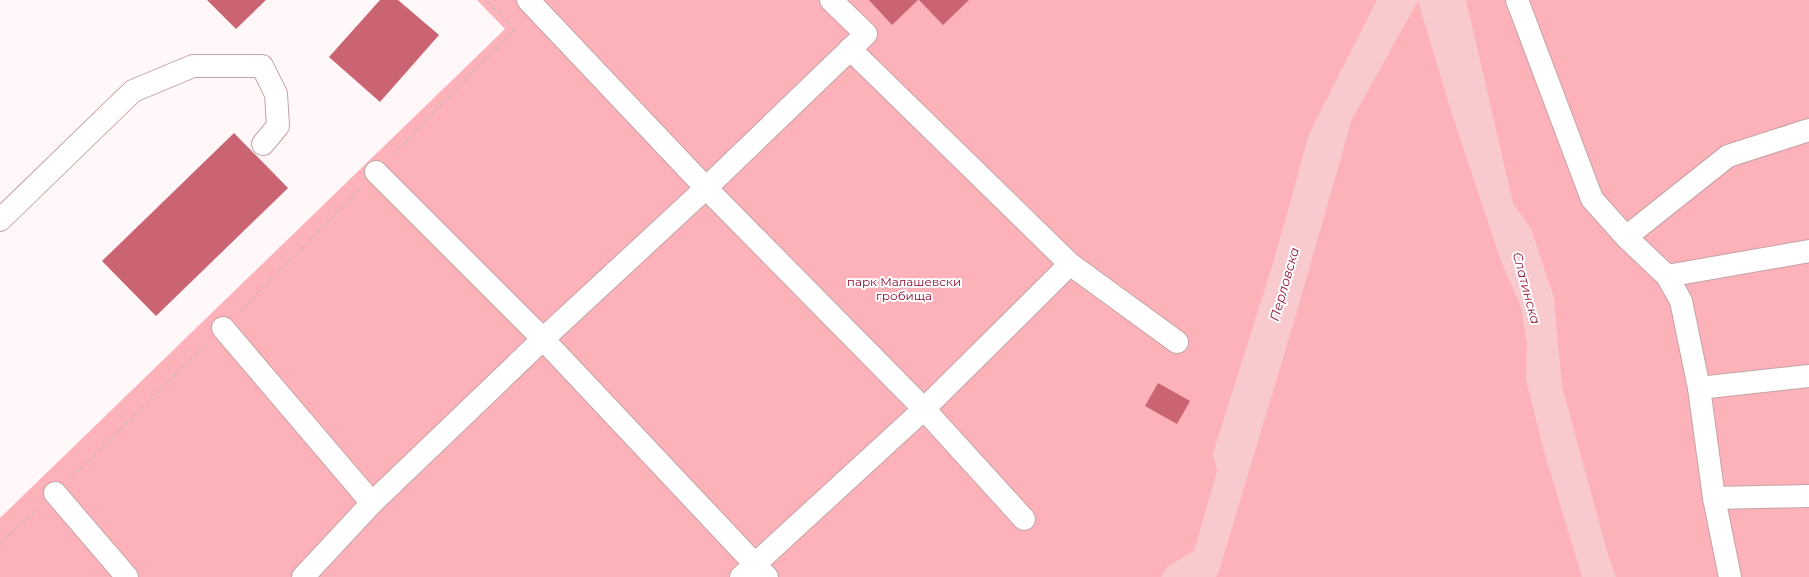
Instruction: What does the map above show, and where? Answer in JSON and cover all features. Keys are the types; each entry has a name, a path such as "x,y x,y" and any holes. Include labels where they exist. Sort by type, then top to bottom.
{"lane":[{"path":"528,0 706,188 924,409 1024,519"},
{"path":"1517,0 1592,199 1626,237 1667,276 1681,301 1698,388 1714,498 1730,577"},
{"path":"302,577 372,502 543,339 706,188 866,34 835,2"},
{"path":"850,49 1070,264 1177,342"},
{"path":"0,220 133,91 193,66 262,66 276,94 278,126 262,144"},
{"path":"1626,237 1728,156 1809,130"},
{"path":"376,172 543,339 754,573 924,409 1070,264"},
{"path":"1667,276 1809,250"},
{"path":"223,328 372,502"},
{"path":"1698,388 1809,376"},
{"path":"55,494 127,577"},
{"path":"1714,498 1809,496"}],"path":[{"path":"0,544 55,494 223,328 515,29 486,0"}],"green space":[{"name":"парк Малашевски гробища","path":"477,0 1809,0 1809,577 0,577 0,518 505,29"}],"water":[{"path":"1377,0 1466,0 1513,203 1531,229 1554,298 1562,386 1606,548 1616,577 1582,577 1543,448 1526,379 1527,343 1521,307 1501,261 1451,111 1418,1 1352,119 1298,308 1219,571 1216,577 1161,577 1167,567 1194,551 1217,471 1213,453 1274,260 1309,134"}],"building":[{"path":"207,0 266,0 236,29"},
{"path":"380,0 398,0 439,35 380,102 329,57"},
{"path":"869,0 918,0 892,25"},
{"path":"919,0 969,0 943,25"},
{"path":"234,133 288,188 156,316 102,261"},
{"path":"1158,383 1190,401 1177,424 1145,406"}],"water label":[{"name":"Перловска","path":"1284,284"},
{"name":"Слатинска","path":"1527,288"}]}
